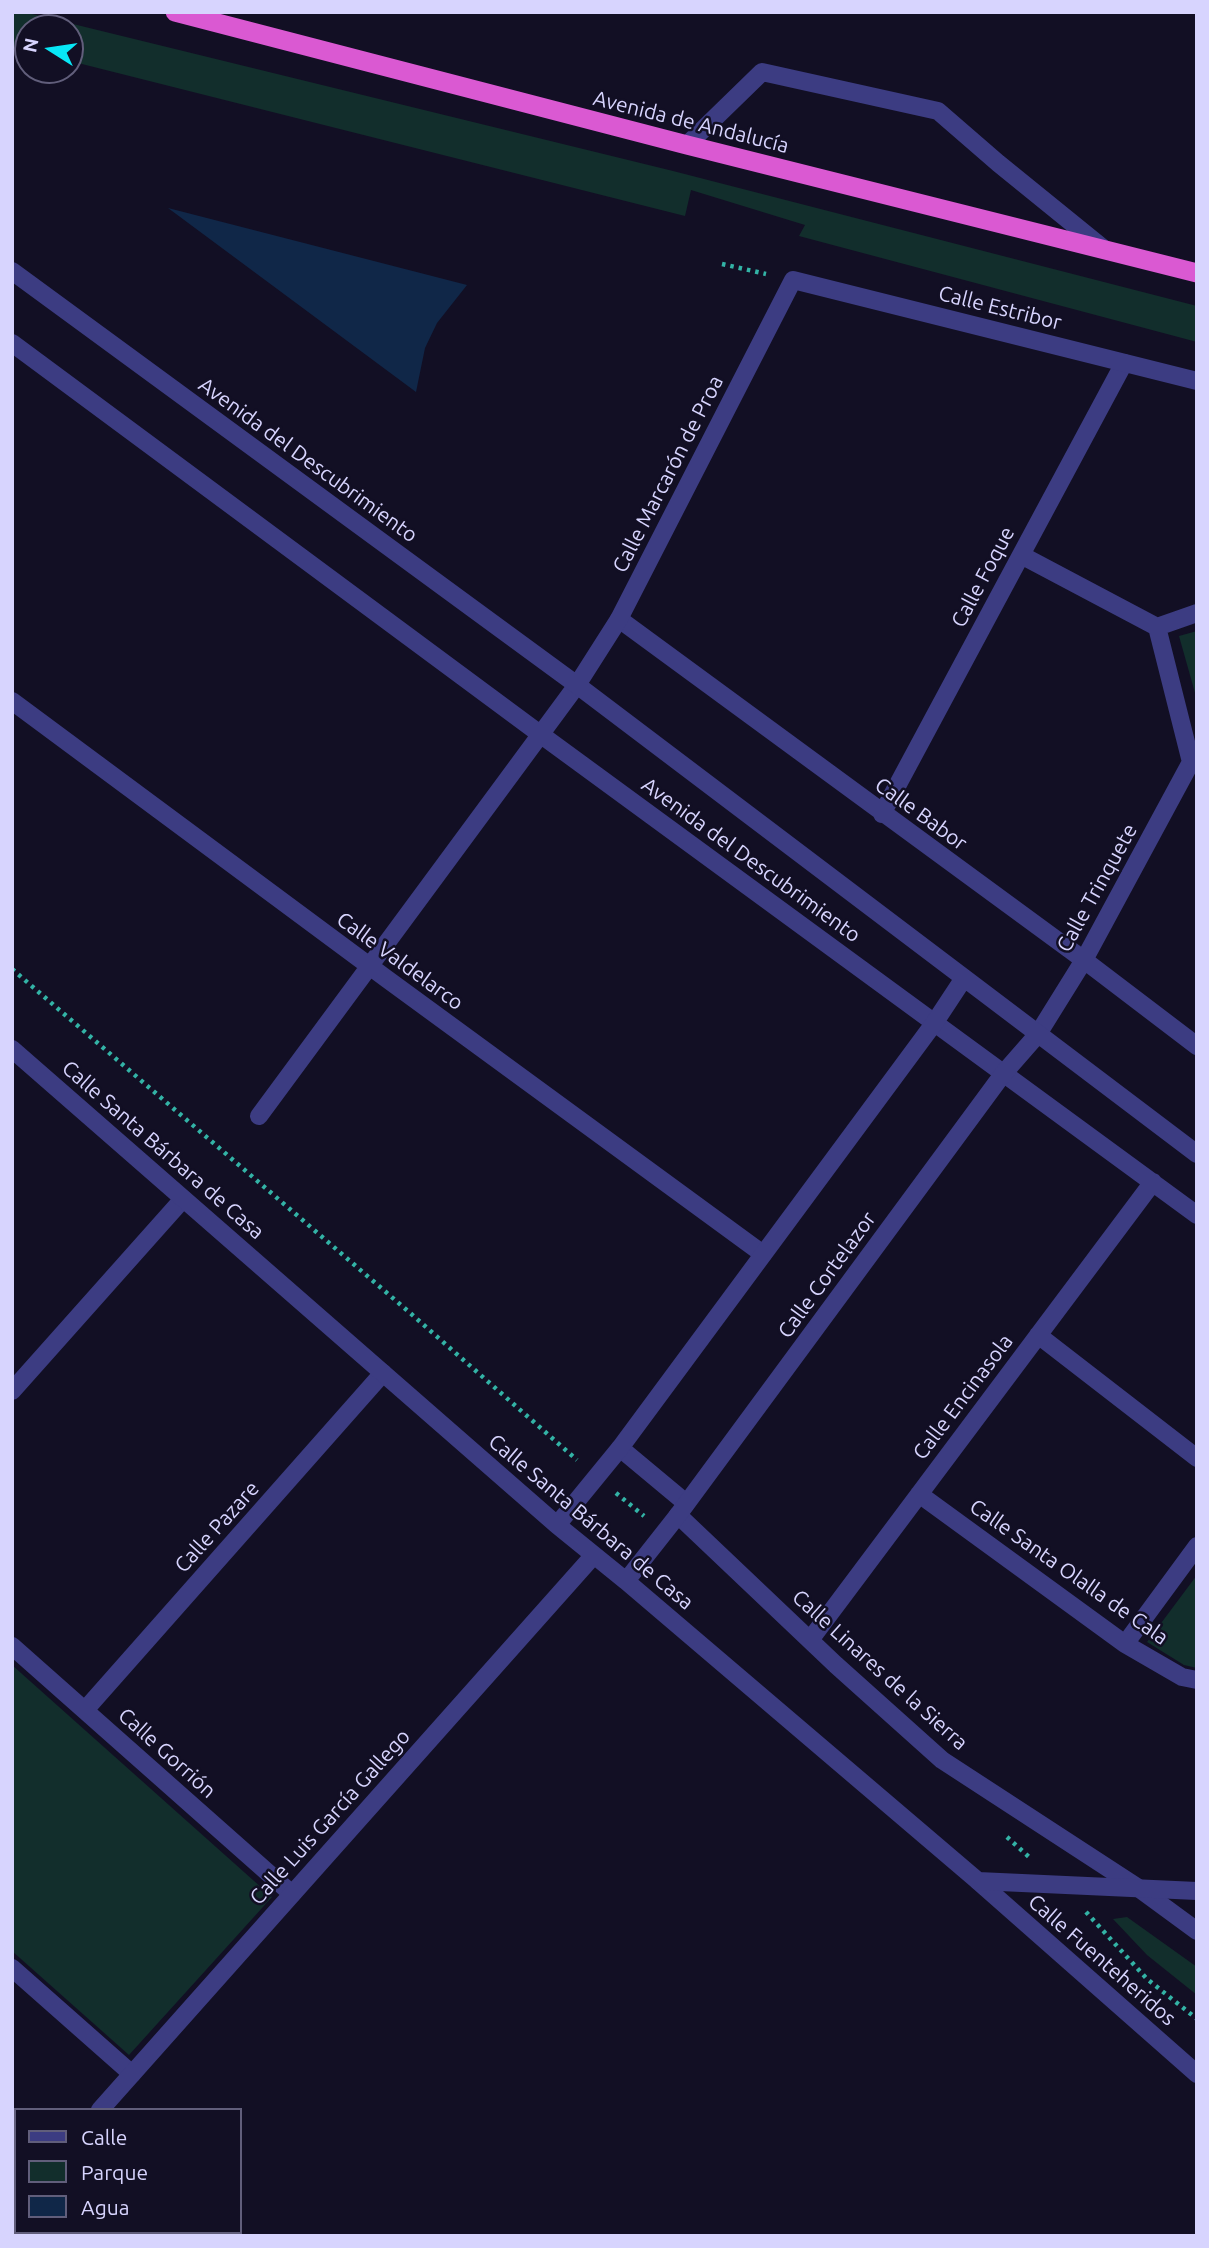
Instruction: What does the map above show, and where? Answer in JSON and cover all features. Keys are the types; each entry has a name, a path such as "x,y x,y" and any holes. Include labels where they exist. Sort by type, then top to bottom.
{"highway":[{"name":"Avenida de Andalucía","path":"175,12 1197,274"}],"street":[{"path":"687,145 762,72 938,111 1104,249"},
{"name":"Avenida del Descubrimiento","path":"12,271 577,685 1197,1154"},
{"name":"Calle Estribor","path":"793,280 1197,381"},
{"name":"Calle Marcarón de Proa","path":"577,685 619,619 793,280"},
{"name":"Avenida del Descubrimiento","path":"12,343 1197,1215"},
{"name":"Calle Foque","path":"882,814 1124,363"},
{"path":"1021,555 1157,627 1197,613"},
{"name":"Calle Babor","path":"619,619 1197,1046"},
{"name":"Calle Trinquete","path":"1038,1034 1084,960 1194,761 1157,627"},
{"path":"259,1116 577,685"},
{"name":"Calle Valdelarco","path":"12,702 763,1254"},
{"path":"557,1525 620,1448 964,978"},
{"path":"1003,1074 1038,1034"},
{"name":"Calle Santa Bárbara de Casa","path":"12,1049 557,1525 978,1881"},
{"name":"Calle Cortelazor","path":"626,1581 1003,1074"},
{"name":"Calle Encinasola","path":"810,1640 1153,1182"},
{"path":"12,1391 183,1199"},
{"path":"1038,1335 1197,1458"},
{"name":"Calle Pazare","path":"85,1710 383,1373"},
{"path":"620,1448 682,1509"},
{"name":"Calle Santa Olalla de Cala","path":"919,1494 1125,1644 1182,1676 1197,1680"},
{"name":"Calle Linares de la Sierra","path":"682,1509 810,1640 942,1760 1137,1887"},
{"path":"1125,1644 1197,1546"},
{"name":"Calle Luis García Gallego","path":"102,2108 594,1555"},
{"name":"Calle Gorrión","path":"12,1646 292,1894"},
{"path":"978,1881 1197,1891"},
{"name":"Calle Fuenteheridos","path":"978,1881 1197,2074"},
{"path":"1137,1887 1197,1931"},
{"path":"12,1968 132,2074"}],"path":[{"path":"722,264 793,280"},
{"path":"12,970 663,1532"},
{"path":"1000,1831 1062,1886 1147,1979 1197,2019"}],"green space":[{"path":"12,12 32,14 14,14 12,47"},
{"path":"84,27 673,171 1197,306 1197,342 799,236 805,225 691,190 685,216 84,65"},
{"path":"1197,631 1197,700 1179,636"},
{"path":"1197,1575 1197,1668 1184,1665 1147,1642"},
{"path":"12,1665 272,1897 129,2055 12,1951"},
{"path":"1127,1917 1197,1967 1197,1995 1147,1955 1113,1919"}],"water":[{"path":"168,208 467,285 437,323 425,348 416,392"}]}
